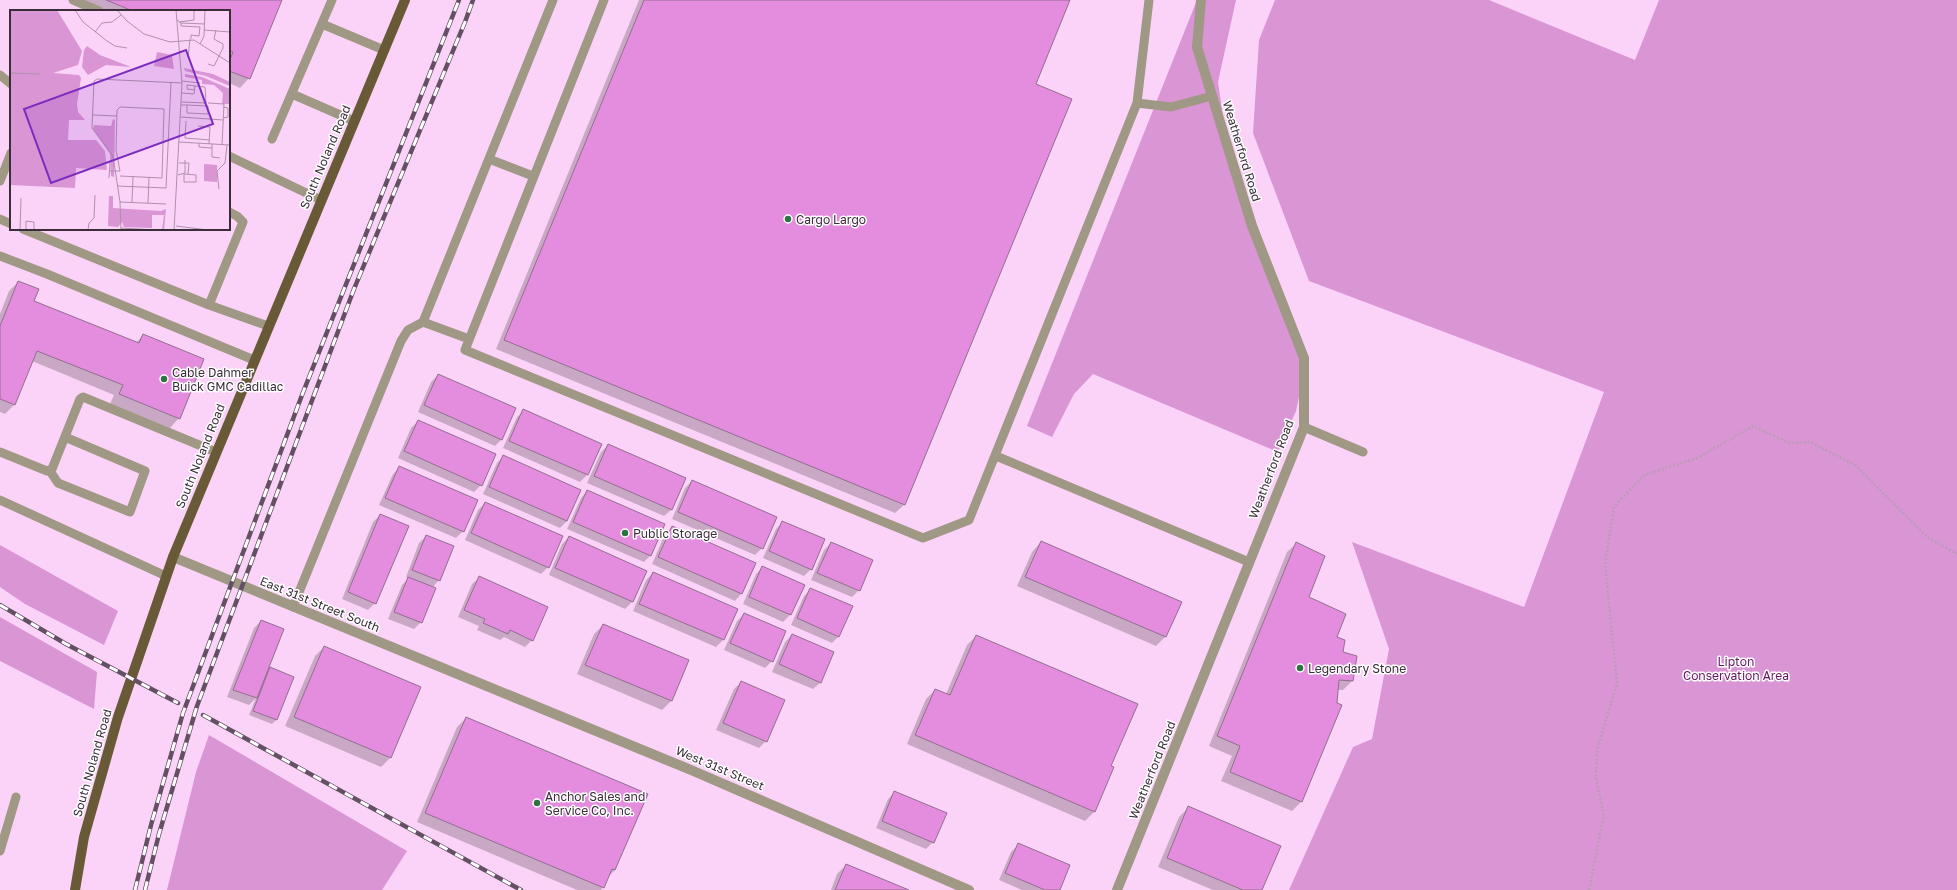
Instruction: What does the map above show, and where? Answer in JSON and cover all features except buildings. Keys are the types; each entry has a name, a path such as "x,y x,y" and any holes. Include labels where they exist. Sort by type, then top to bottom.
{"main road":[{"name":"South Noland Road","path":"75,890 84,837 118,717 173,557 405,0"}],"street":[{"name":"Weatherford Road","path":"1117,890 1304,427 1304,358 1252,226 1196,47 1201,0"},
{"name":"East 31st Street South","path":"173,557 458,674"},
{"name":"West 31st Street","path":"458,674 691,770 970,890"}],"lane":[{"path":"73,0 97,10"},
{"path":"272,139 332,0"},
{"path":"293,607 401,341 408,330 423,322 553,0"},
{"path":"604,0 465,350 923,538 969,520 996,456 1137,103 1149,0"},
{"path":"322,24 384,50"},
{"path":"0,75 10,83"},
{"path":"292,94 354,121"},
{"path":"1137,103 1171,107 1212,96"},
{"path":"0,181 10,156"},
{"path":"230,157 255,170 321,200"},
{"path":"489,159 533,176"},
{"path":"209,305 243,222 237,216 230,212"},
{"path":"0,220 10,224"},
{"path":"25,230 209,305 268,326"},
{"path":"0,256 254,360"},
{"path":"423,322 469,339"},
{"path":"50,471 80,399 83,397 216,452"},
{"path":"1304,427 1363,452"},
{"path":"0,452 50,471 58,483 130,512 145,471 65,437"},
{"path":"996,456 1249,562"},
{"path":"0,500 166,576"},
{"path":"0,851 16,796"}],"path":[{"path":"1589,890 1604,815 1596,779 1597,750 1617,683 1605,565 1614,507 1644,475 1697,458 1753,426 1789,443 1810,442 1855,465 1927,537 1957,554"}],"green space":[{"path":"1197,0 1236,0 1218,82 1226,137 1283,298 1305,369 1296,411 1278,452 1093,374 1074,394 1052,437 1027,426"},
{"name":"Lipton Conservation Area","path":"1275,0 1489,0 1635,60 1659,0 1957,0 1957,890 1289,890 1353,747 1372,739 1389,649 1352,542 1524,607 1604,392 1309,281 1253,133 1259,40"},
{"path":"0,545 118,611 104,645 25,604 0,587"},
{"path":"0,617 97,672 94,709 0,661"},
{"path":"209,735 407,851 382,890 167,890 196,772"}],"railway":[{"path":"135,890 151,825 183,713 302,395 459,0"},
{"path":"145,890 159,834 197,706 354,289 473,0"},
{"path":"0,605 66,644 178,703"},
{"path":"203,715 521,890"}],"place":[{"name":"Cargo Largo","path":"788,219"},
{"name":"Cable Dahmer Buick GMC Cadillac","path":"164,379"},
{"name":"Public Storage","path":"625,533"},
{"name":"Legendary Stone","path":"1300,668"},
{"name":"Anchor Sales and Service Co, Inc.","path":"537,803"}]}
